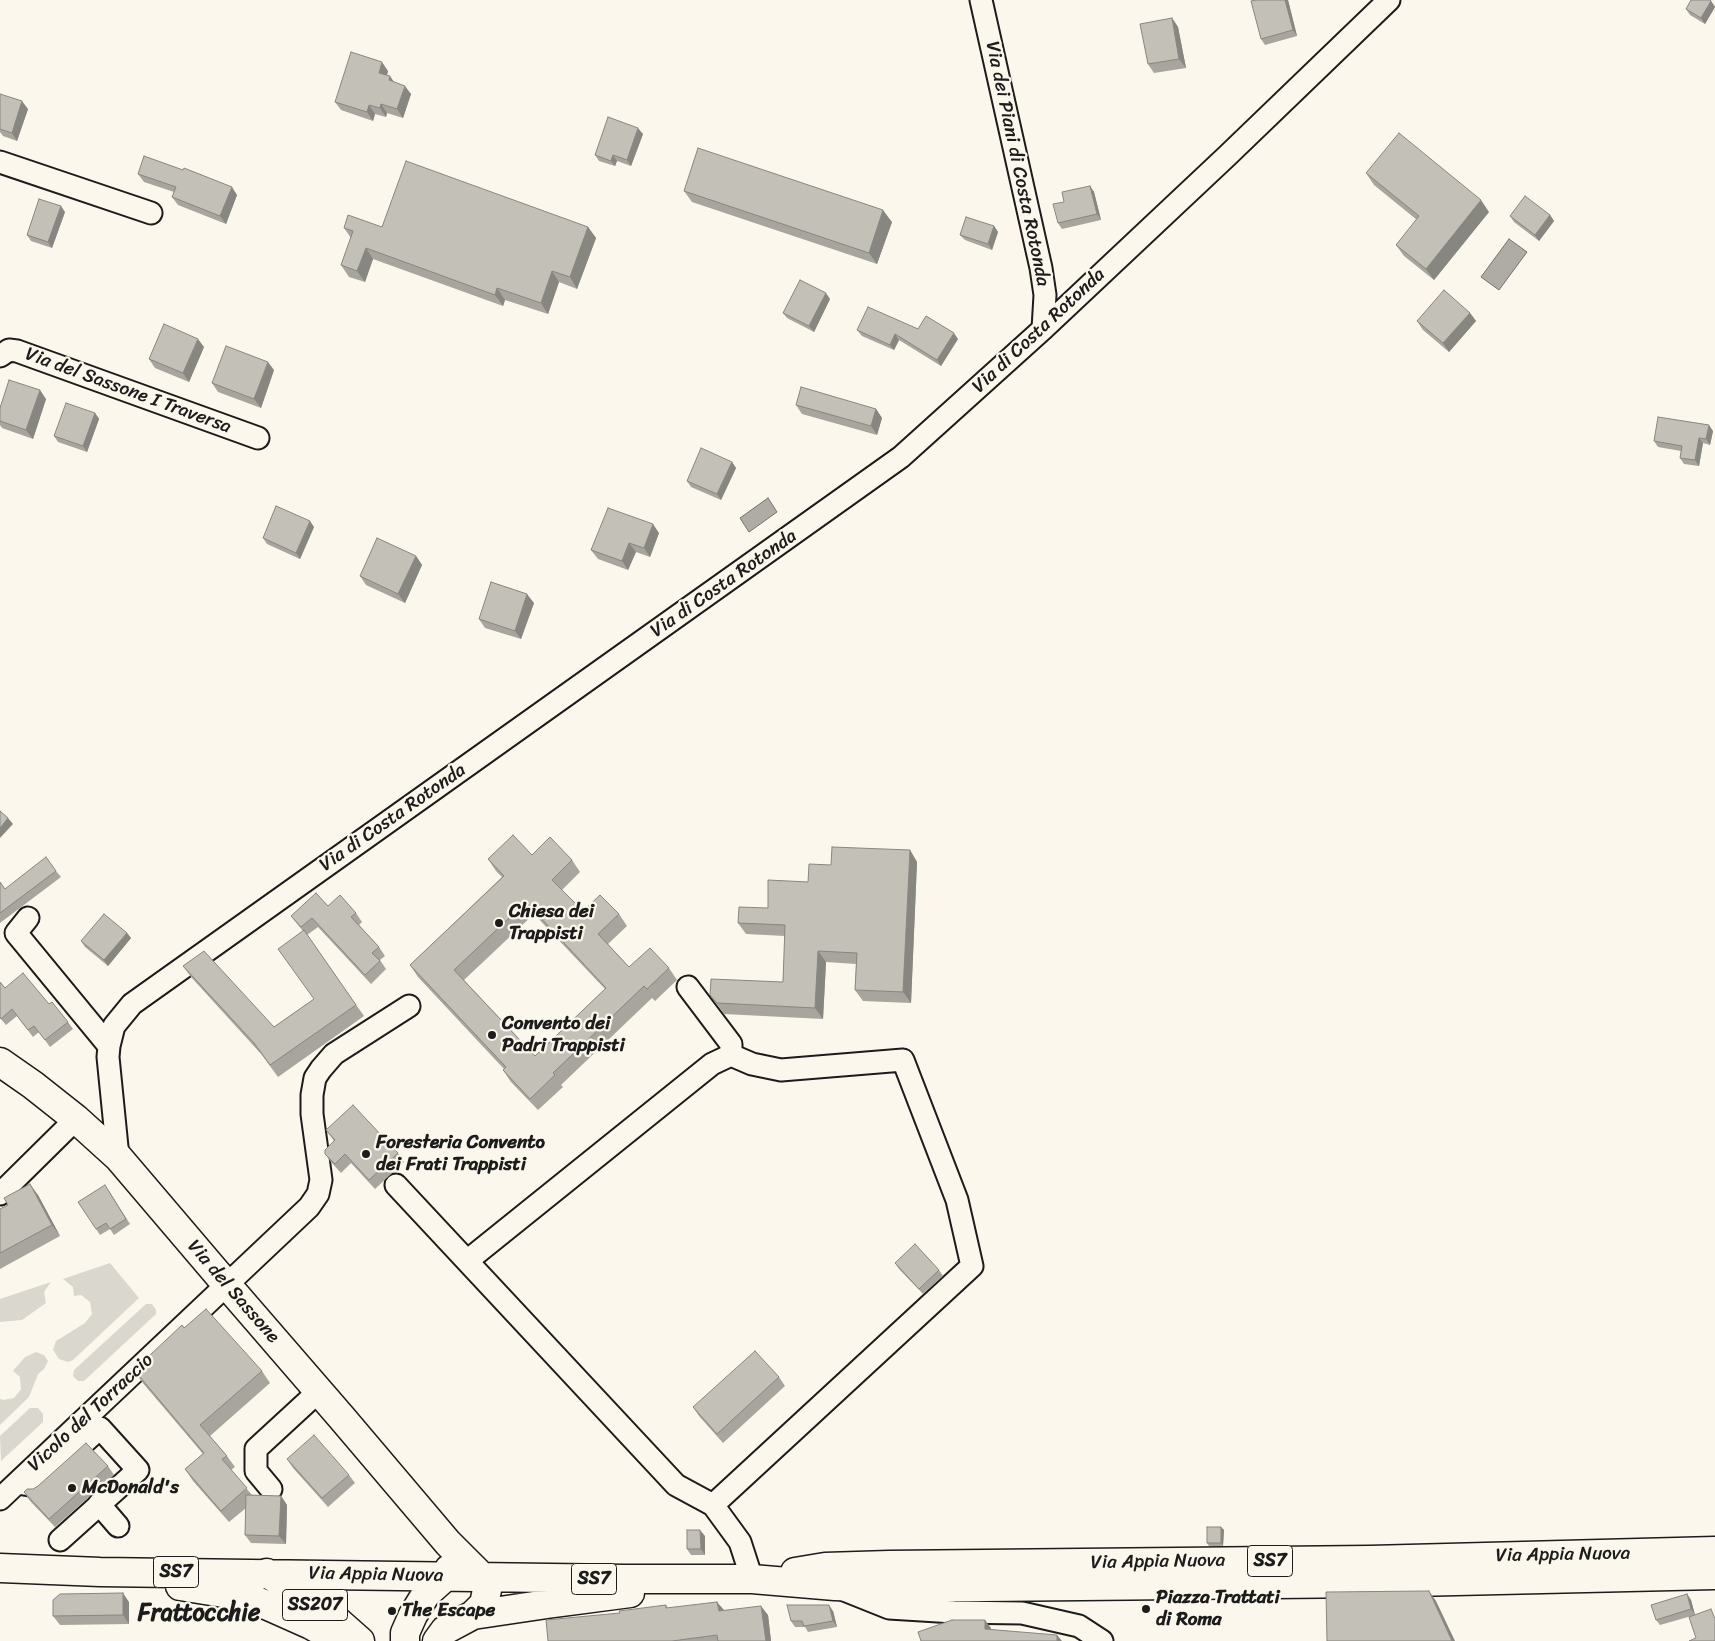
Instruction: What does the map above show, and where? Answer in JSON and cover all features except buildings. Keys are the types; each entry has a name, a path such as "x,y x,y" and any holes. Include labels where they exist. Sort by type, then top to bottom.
{"main road":[{"name":"Via del Sassone","path":"0,1062 76,1119 118,1156 448,1543 481,1576"},
{"path":"404,1641 405,1633 413,1615 426,1594 445,1577 450,1566 448,1543"},
{"name":"Via Appia Nuova","path":"752,1578 825,1567 1370,1560 1715,1552"},
{"name":"Via Appia Nuova","path":"0,1568 100,1572 445,1577 752,1578 835,1586 898,1588 1342,1583 1715,1575"},
{"path":"100,1572 248,1597 339,1641"},
{"name":"SS207","path":"267,1573 334,1618 360,1641"},
{"path":"438,1641 445,1630 473,1615 484,1604 487,1590 481,1576"},
{"path":"473,1615 632,1593 708,1578"}],"street":[{"name":"Via dei Piani di Costa Rotonda","path":"981,0 1041,268 1045,302 1043,329"},
{"name":"Via di Costa Rotonda","path":"118,1156 108,1058 109,1046 114,1026 119,1018 139,998 901,457 1043,329 1389,0"},
{"path":"0,162 151,213"},
{"name":"Via del Sassone I Traversa","path":"0,356 9,350 17,351 258,438"},
{"path":"28,918 16,933 109,1046"},
{"path":"688,987 731,1044 731,1055"},
{"name":"Vicolo del Torraccio","path":"0,1499 309,1207 318,1194 321,1180 312,1114 312,1096 316,1078 334,1054 343,1047 409,1006"},
{"path":"468,1262 712,1064 731,1055 752,1064 781,1070 903,1060 957,1200 972,1266 713,1505"},
{"path":"0,1194 76,1119"},
{"path":"396,1185 676,1485 713,1505 740,1542 752,1578"},
{"path":"271,1488 256,1471 256,1449 319,1391"},
{"path":"18,1482 36,1486 100,1428 138,1470 60,1540"},
{"path":"99,1504 118,1526"},
{"path":"835,1586 889,1608 954,1612 1022,1613 1079,1626 1102,1641"}],"shaded area":[{"path":"1509,239 1527,252 1499,290 1481,277"},
{"path":"768,498 777,512 749,532 740,518"},
{"path":"110,1263 139,1298 73,1360 68,1362 59,1359 53,1350 56,1341 85,1323 92,1314 90,1302 81,1295 74,1296 73,1287 63,1279"},
{"path":"51,1282 44,1292 46,1303 22,1320 0,1322 0,1299"},
{"path":"146,1304 152,1304 156,1314 84,1381 78,1381 73,1376 74,1370"},
{"path":"36,1352 44,1355 48,1361 44,1369 38,1374 29,1397 0,1425 0,1399 14,1398 21,1389 20,1377 13,1371 25,1357"},
{"path":"30,1408 38,1408 43,1414 43,1422 1,1461 0,1436"}],"place":[{"name":"Chiesa dei Trappisti","path":"499,923"},
{"name":"Convento dei Padri Trappisti","path":"492,1035"},
{"name":"Foresteria Convento dei Frati Trappisti","path":"366,1154"},
{"name":"McDonald's","path":"72,1488"},
{"name":"Piazza Trattati di Roma","path":"1146,1609"},
{"name":"The Escape","path":"392,1611"}],"district":[{"name":"Frattocchie","path":"199,1614"}]}
